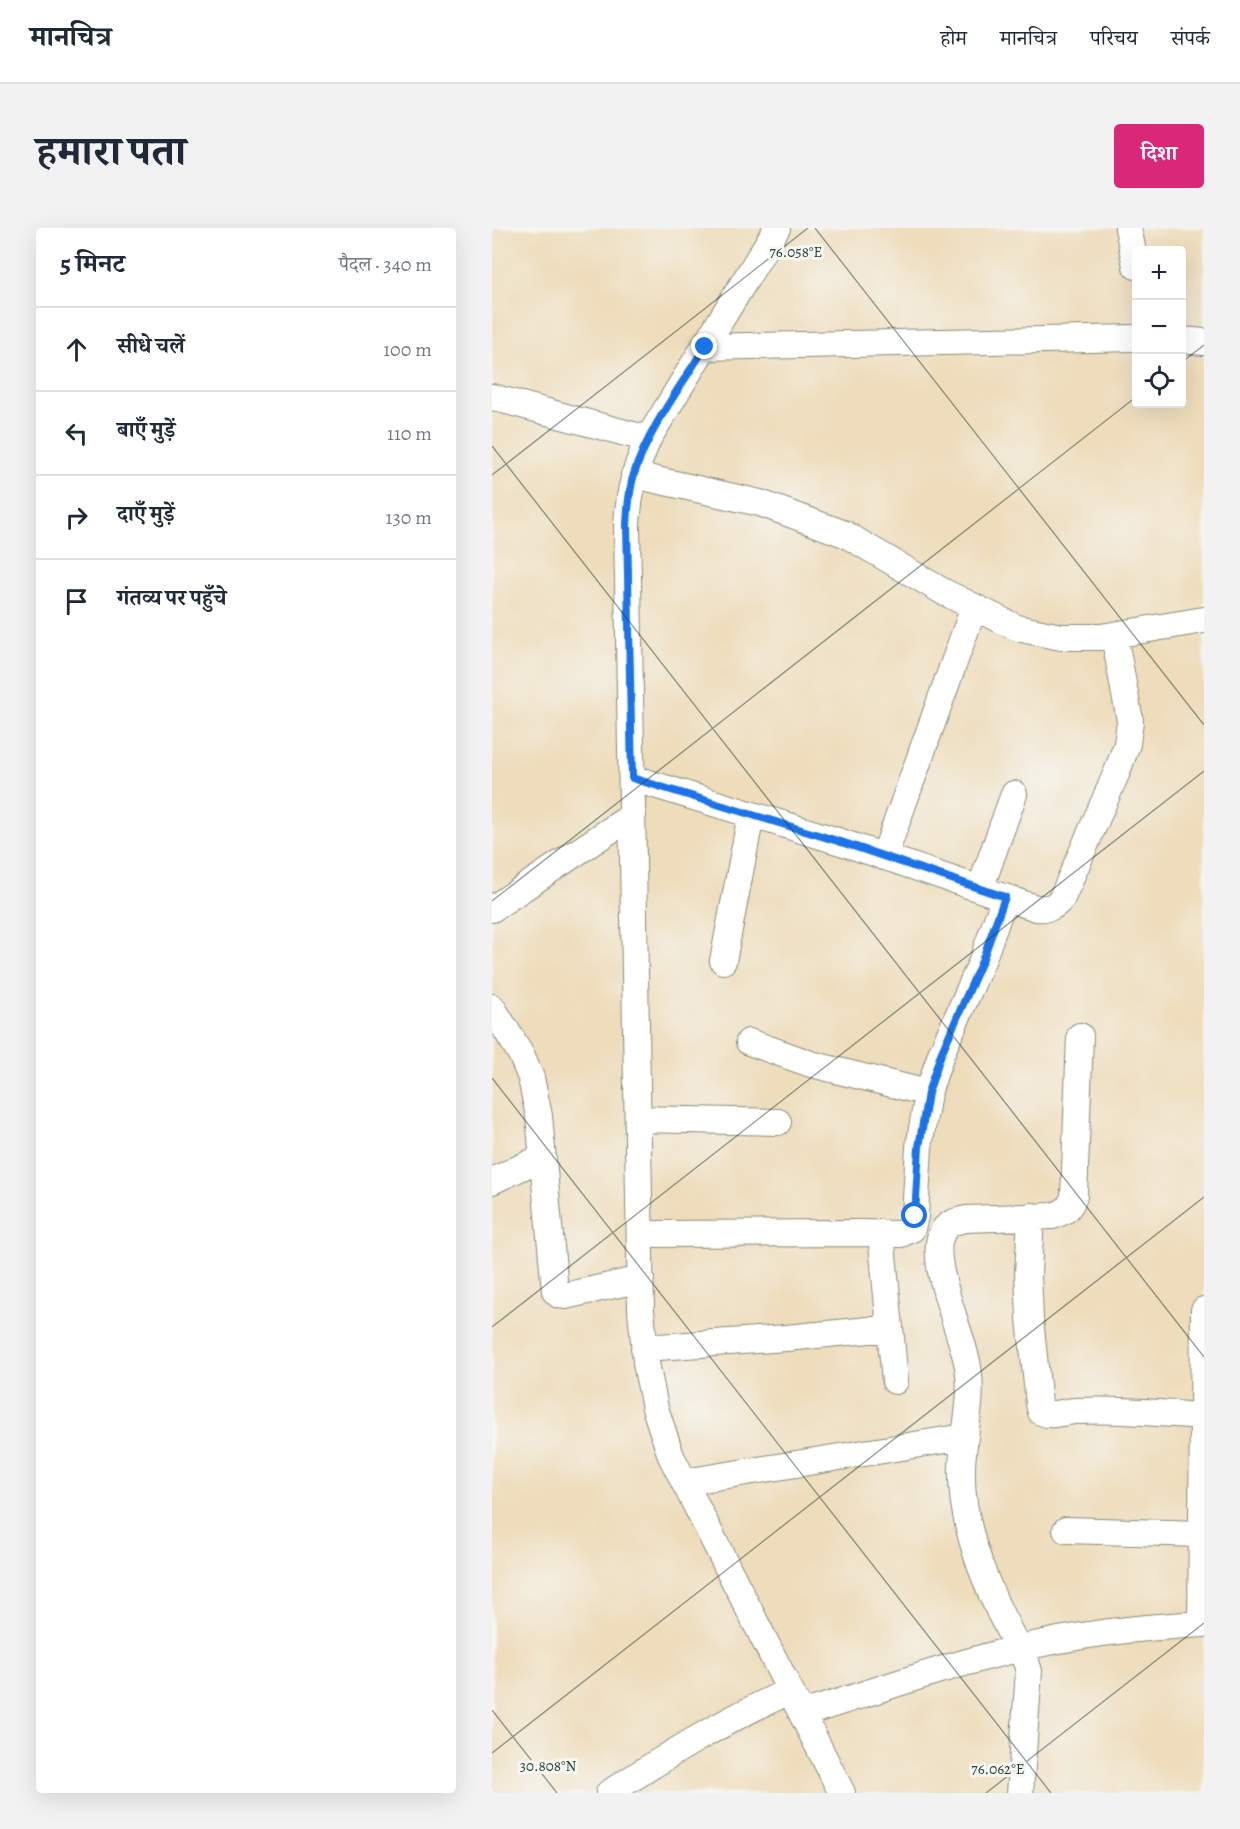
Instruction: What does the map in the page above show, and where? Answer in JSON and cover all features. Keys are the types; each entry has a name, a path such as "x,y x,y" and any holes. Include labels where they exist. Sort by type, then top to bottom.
{"street":[{"path":"777,228 648,439 634,475 629,499 627,525 641,1280 644,1348 655,1408 671,1456 842,1793"},
{"path":"1128,228 1132,250"},
{"path":"705,347 1132,338"},
{"path":"1186,340 1204,342"},
{"path":"492,397 648,439"},
{"path":"634,475 760,503 845,534 942,591 1017,628 1061,637 1101,637 1204,620"},
{"path":"884,857 974,607"},
{"path":"632,778 751,814 1036,908 1048,909 1056,906 1062,898 1127,744 1130,721 1114,635"},
{"path":"980,889 1014,794"},
{"path":"723,961 751,814"},
{"path":"492,909 633,815"},
{"path":"640,1234 906,1233 912,1229 919,1147 928,1093 941,1054 982,961 1005,897"},
{"path":"492,1007 521,1054 531,1078 539,1116 555,1291 565,1296 641,1280"},
{"path":"1020,1793 1029,1671 988,1585 973,1545 961,1470 969,1404 969,1369 942,1276 940,1237 944,1228 953,1221 966,1218 1052,1216 1063,1213 1071,1206 1074,1196 1080,1036"},
{"path":"749,1042 811,1064 928,1093"},
{"path":"638,1119 778,1122"},
{"path":"492,1181 543,1157"},
{"path":"1031,1216 1028,1273 1030,1319 1041,1412 1049,1414 1111,1410 1202,1416"},
{"path":"881,1233 895,1381"},
{"path":"802,1714 1019,1648 1154,1627 1202,1624 1204,1310"},
{"path":"644,1348 890,1328"},
{"path":"684,1482 964,1437"},
{"path":"1066,1530 1201,1534"},
{"path":"609,1793 688,1742 745,1710 790,1691"}],"route":[{"path":"705,347 648,439 634,475 629,499 627,525 632,778 841,842 1005,897 982,961 941,1054 928,1093 919,1147 915,1216"}]}
